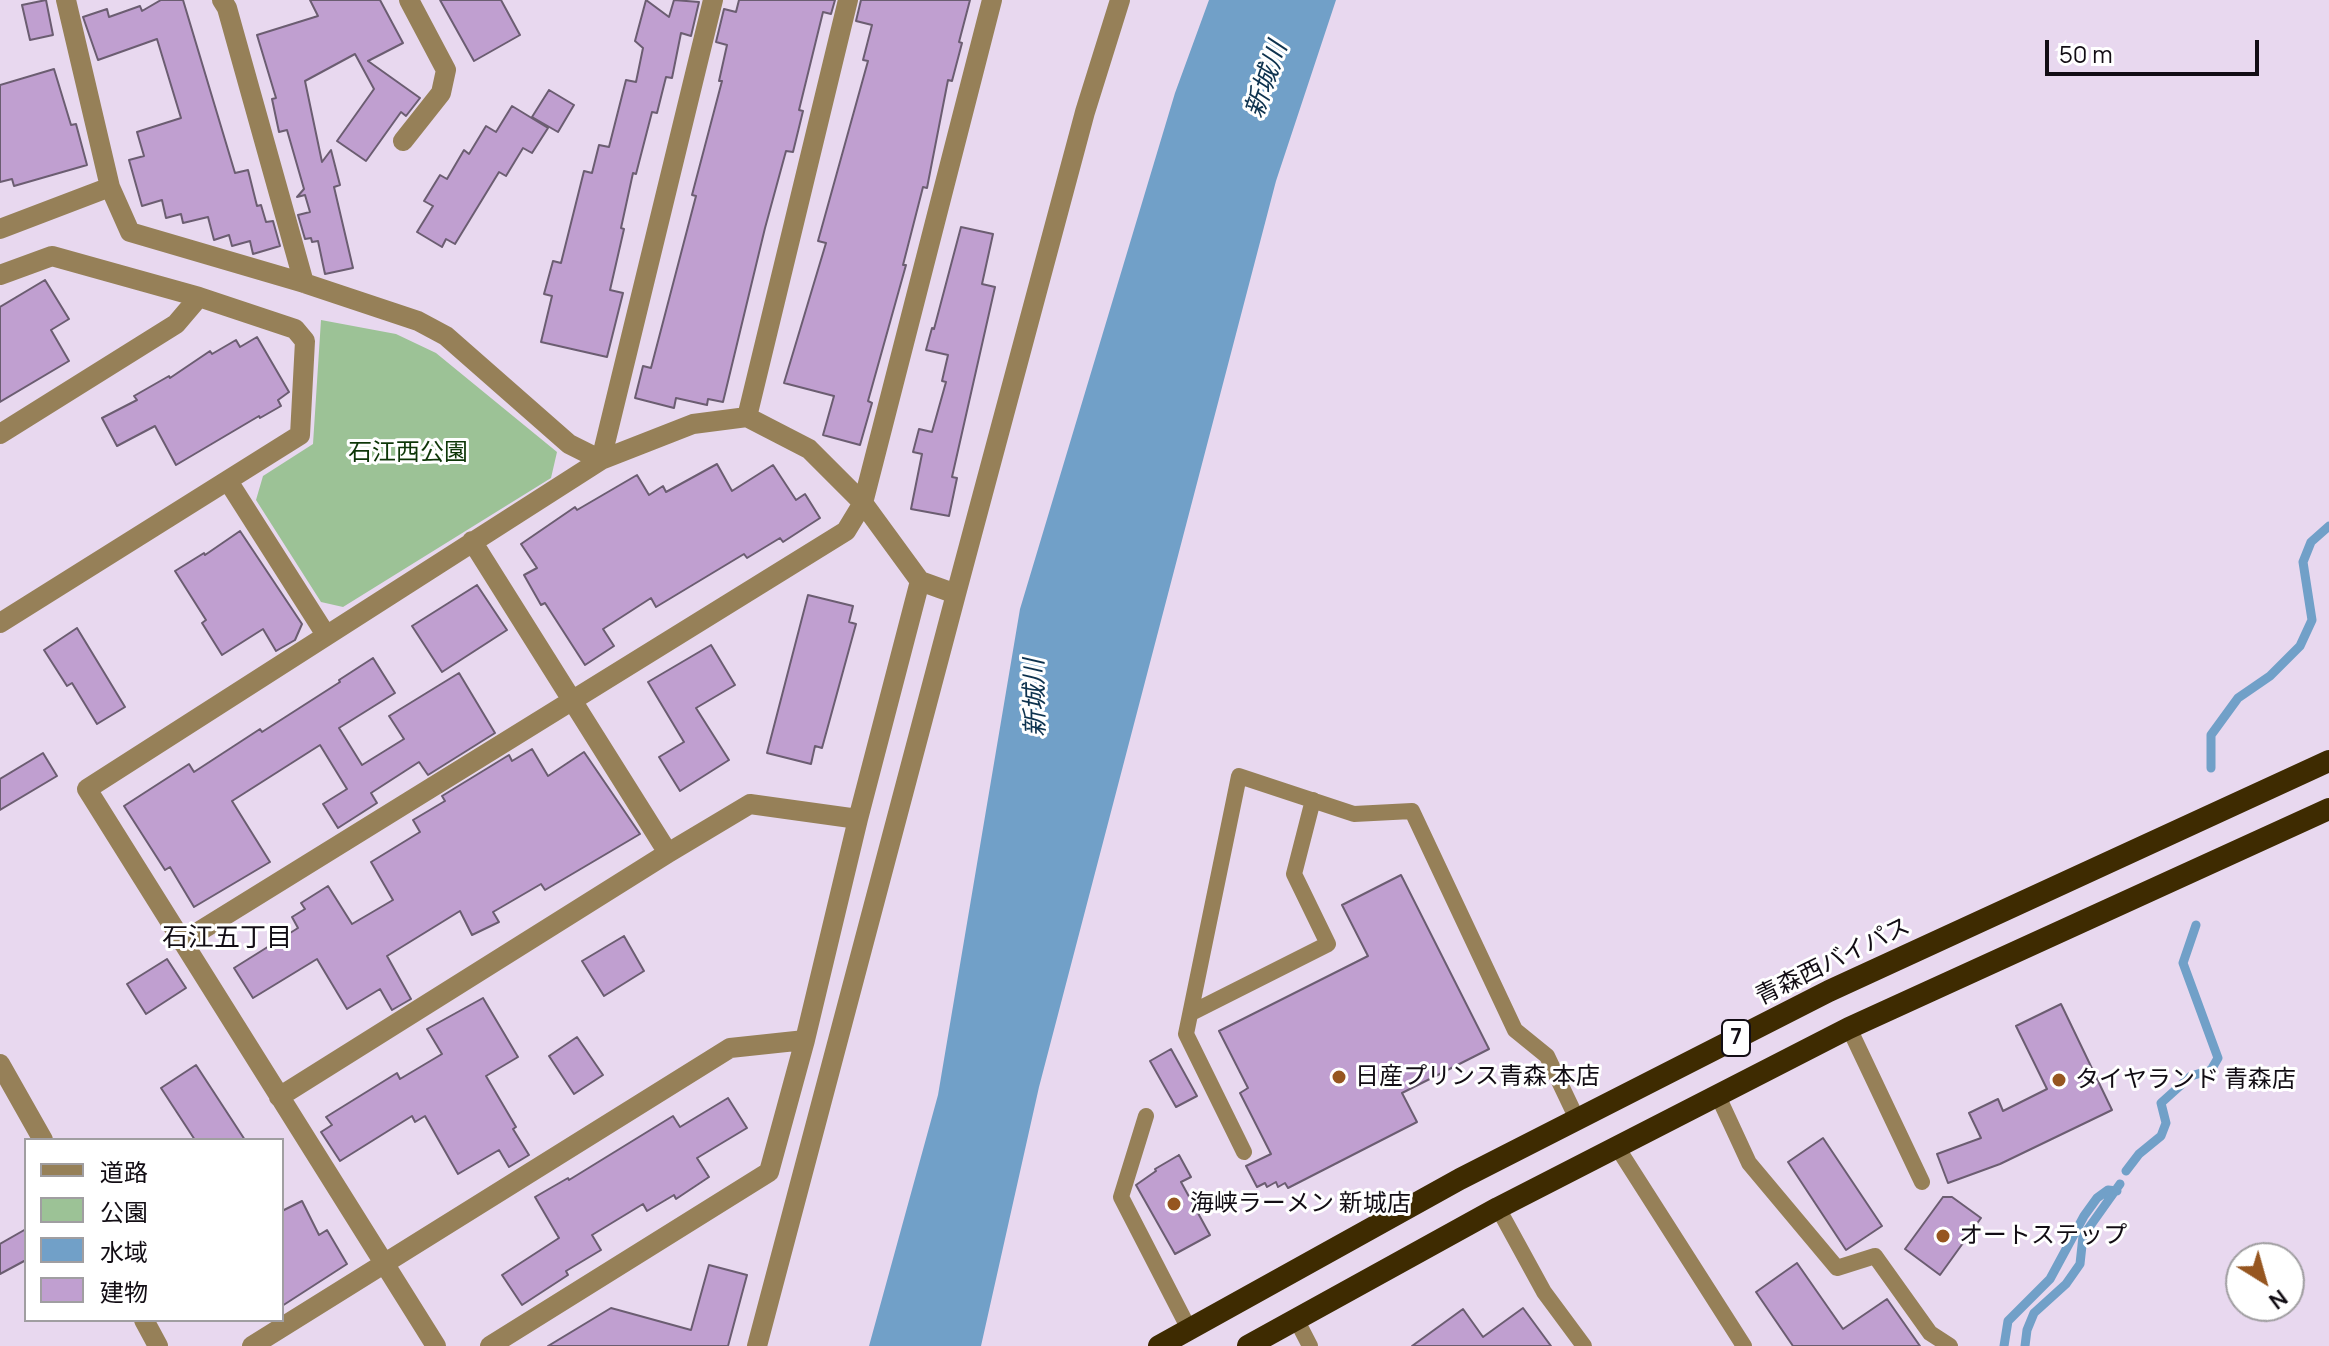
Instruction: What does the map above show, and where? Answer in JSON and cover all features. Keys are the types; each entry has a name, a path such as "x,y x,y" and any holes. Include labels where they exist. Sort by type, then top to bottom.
{"highway":[{"name":"青森西バイパス","path":"1159,1346 1460,1179 1829,991 2329,761"},
{"name":"7","path":"1248,1346 1498,1208 1849,1028 2329,809"}],"street":[{"path":"66,0 110,187 130,232 304,283 418,321 446,336 569,444 601,460"},
{"path":"222,0 227,8 304,283"},
{"path":"403,141 441,93 446,70 409,0"},
{"path":"601,460 713,0"},
{"path":"747,417 848,0"},
{"path":"182,942 846,531 863,503 992,0"},
{"path":"757,1346 1081,127 1120,0"},
{"path":"0,229 110,187"},
{"path":"0,275 52,256 199,297 295,329 305,341 300,435 0,623"},
{"path":"0,434 176,324 199,297"},
{"path":"436,1346 87,789 601,460 693,424 747,417 809,449 863,503 920,581 956,594"},
{"path":"228,481 326,635"},
{"path":"472,541 668,853"},
{"path":"490,1346 769,1172 920,581"},
{"path":"279,1097 750,804 858,819"},
{"path":"252,1346 730,1048 805,1040"},
{"path":"0,1064 42,1138"},
{"path":"145,1322 158,1346"}],"lane":[{"path":"1244,1152 1186,1034 1239,776 1354,814 1412,811 1515,1030 1547,1056 1577,1119"},
{"path":"1191,1013 1328,944 1294,874 1313,800"},
{"path":"1849,1028 1922,1182"},
{"path":"1718,1096 1749,1163 1837,1268 1875,1256 1930,1333 1950,1346"},
{"path":"1146,1116 1121,1197 1189,1329"},
{"path":"1617,1147 1744,1346"},
{"path":"1498,1208 1544,1292 1584,1346"},
{"path":"1296,1319 1310,1346"}],"green space":[{"name":"石江西公園","path":"321,320 396,334 436,353 557,452 551,478 343,607 321,602 256,500 263,476 313,444"}],"water":[{"name":"新城川","path":"1209,0 1336,0 1276,181 1039,1087 981,1346 869,1346 938,1095 1020,609 1175,93"}],"building":[{"path":"46,0 53,35 30,40 22,5"},
{"path":"161,0 183,0 235,173 248,170 257,206 261,205 266,222 273,221 280,246 253,254 250,241 232,246 229,235 214,240 208,217 183,223 181,214 166,218 162,200 142,206 129,160 144,156 137,132 181,118 157,39 98,60 83,17 107,9 109,17 140,6 142,11"},
{"path":"310,0 380,0 403,43 368,61 420,98 406,116 401,112 366,161 337,141 374,89 355,54 305,81 322,162 331,150 340,185 334,187 353,268 325,274 318,241 305,239 298,215 310,212 305,195 297,197 304,189 287,130 279,132 272,99 276,98 257,35 318,16"},
{"path":"440,0 501,0 520,35 474,61"},
{"path":"646,0 669,17 674,0 699,2 691,36 681,33 672,78 666,77 657,113 652,112 636,174 633,173 610,290 623,293 607,357 541,342 552,296 544,294 553,261 561,263 584,171 592,173 599,145 609,147 626,80 636,82 643,48 635,41"},
{"path":"739,0 835,0 831,14 823,12 799,110 803,111 793,152 786,151 723,402 708,399 707,405 676,398 674,408 635,398 643,366 651,368 696,196 692,195 722,81 719,81 727,45 716,42 724,9 736,12"},
{"path":"861,0 970,0 952,81 948,80 927,188 923,187 903,265 906,265 868,401 872,403 860,445 823,435 834,396 784,383 826,243 818,241 868,61 863,60 872,25 856,21"},
{"path":"54,69 71,125 76,124 87,165 14,186 12,179 0,182 0,85"},
{"path":"549,90 574,105 558,132 532,117"},
{"path":"512,106 548,128 532,153 523,148 506,176 499,172 455,244 446,239 442,247 417,232 433,206 424,201 440,175 447,179 464,150 469,154 486,126 496,132"},
{"path":"961,227 993,234 982,284 995,287 952,477 957,478 949,516 911,509 922,454 913,452 919,429 932,432 946,382 942,381 948,355 926,350"},
{"path":"45,280 69,319 51,330 69,361 0,402 0,307"},
{"path":"257,337 289,392 278,400 281,406 176,465 155,426 117,446 102,418 137,400 134,396 170,378 210,351 212,354 236,340 240,347"},
{"path":"717,464 732,491 773,465 796,500 805,494 820,518 783,542 780,538 747,558 744,554 656,607 651,598 603,629 614,646 585,665 545,603 541,605 524,575 537,568 521,544 575,507 577,510 637,475 649,495 663,486 666,492"},
{"path":"240,531 302,624 295,640 276,651 263,629 222,655 202,623 206,620 175,571"},
{"path":"477,585 507,630 442,672 412,626"},
{"path":"808,595 853,606 849,622 856,624 822,748 815,746 811,764 767,753"},
{"path":"77,628 125,707 97,724 72,683 67,686 44,650"},
{"path":"711,645 735,685 696,708 729,760 680,791 659,757 684,742 648,682"},
{"path":"373,658 395,693 339,728 362,765 404,739 389,716 459,673 495,733 428,775 419,762 371,793 377,803 338,828 323,804 347,789 320,745 232,801 270,862 194,907 170,867 165,870 124,806 189,764 194,772 260,729 262,732"},
{"path":"532,749 548,776 584,752 640,834 545,890 541,884 493,912 499,922 472,935 460,911 387,956 411,999 392,1010 380,989 347,1009 317,959 253,998 234,968 298,928 292,917 305,909 301,903 328,886 352,924 393,900 371,862 420,832 413,820 445,801 442,796 509,755 512,761"},
{"path":"43,753 57,776 0,810 0,779"},
{"path":"1401,875 1489,1049 1402,1093 1417,1122 1288,1188 1285,1183 1278,1187 1276,1182 1267,1187 1265,1183 1257,1187 1246,1166 1271,1154 1240,1093 1248,1088 1219,1031 1368,956 1342,905"},
{"path":"624,936 644,971 604,996 582,961"},
{"path":"167,959 186,988 146,1014 127,984"},
{"path":"483,998 518,1057 486,1076 529,1155 509,1167 499,1150 458,1174 425,1116 415,1122 412,1116 340,1161 321,1132 332,1125 326,1117 397,1073 400,1079 442,1054 427,1029"},
{"path":"2061,1004 2112,1110 2000,1164 1948,1183 1937,1154 1981,1138 1969,1113 1998,1099 2003,1111 2047,1089 2016,1026"},
{"path":"577,1037 603,1075 574,1094 549,1056"},
{"path":"1171,1049 1197,1096 1176,1107 1150,1061"},
{"path":"196,1065 244,1138 194,1138 161,1088"},
{"path":"728,1098 747,1128 697,1158 709,1177 676,1199 674,1195 647,1211 643,1204 592,1235 601,1250 566,1271 568,1275 522,1305 502,1275 559,1238 535,1197 569,1180 673,1116 680,1127"},
{"path":"1823,1138 1882,1226 1846,1250 1788,1162"},
{"path":"1179,1155 1191,1177 1181,1182 1210,1235 1175,1254 1136,1185"},
{"path":"1943,1197 1952,1197 1981,1218 1940,1275 1905,1249"},
{"path":"302,1201 319,1235 327,1230 347,1264 284,1305 284,1210"},
{"path":"24,1230 24,1261 0,1274 0,1244"},
{"path":"1797,1263 1843,1329 1887,1299 1920,1346 1793,1346 1756,1292"},
{"path":"709,1265 747,1275 728,1346 548,1346 611,1308 691,1330"},
{"path":"1523,1308 1551,1346 1412,1346 1463,1309 1483,1337"}],"waterway":[{"path":"2211,768 2211,735 2238,698 2270,676 2300,646 2312,620 2303,562 2311,542 2329,526"},
{"path":"2126,1171 2139,1154 2161,1136 2166,1123 2161,1103 2191,1076 2211,1070 2218,1058 2183,963 2196,925"},
{"path":"2025,1346 2034,1313 2066,1284 2080,1264 2083,1236 2120,1184"},
{"path":"2004,1346 2008,1321 2050,1279 2097,1198 2108,1190 2117,1191"}],"place":[{"name":"日産プリンス青森 本店","path":"1339,1077"},
{"name":"タイヤランド 青森店","path":"2059,1080"},
{"name":"海峡ラーメン 新城店","path":"1174,1204"},
{"name":"オートステップ","path":"1943,1236"}],"district":[{"name":"石江五丁目","path":"227,939"}]}
